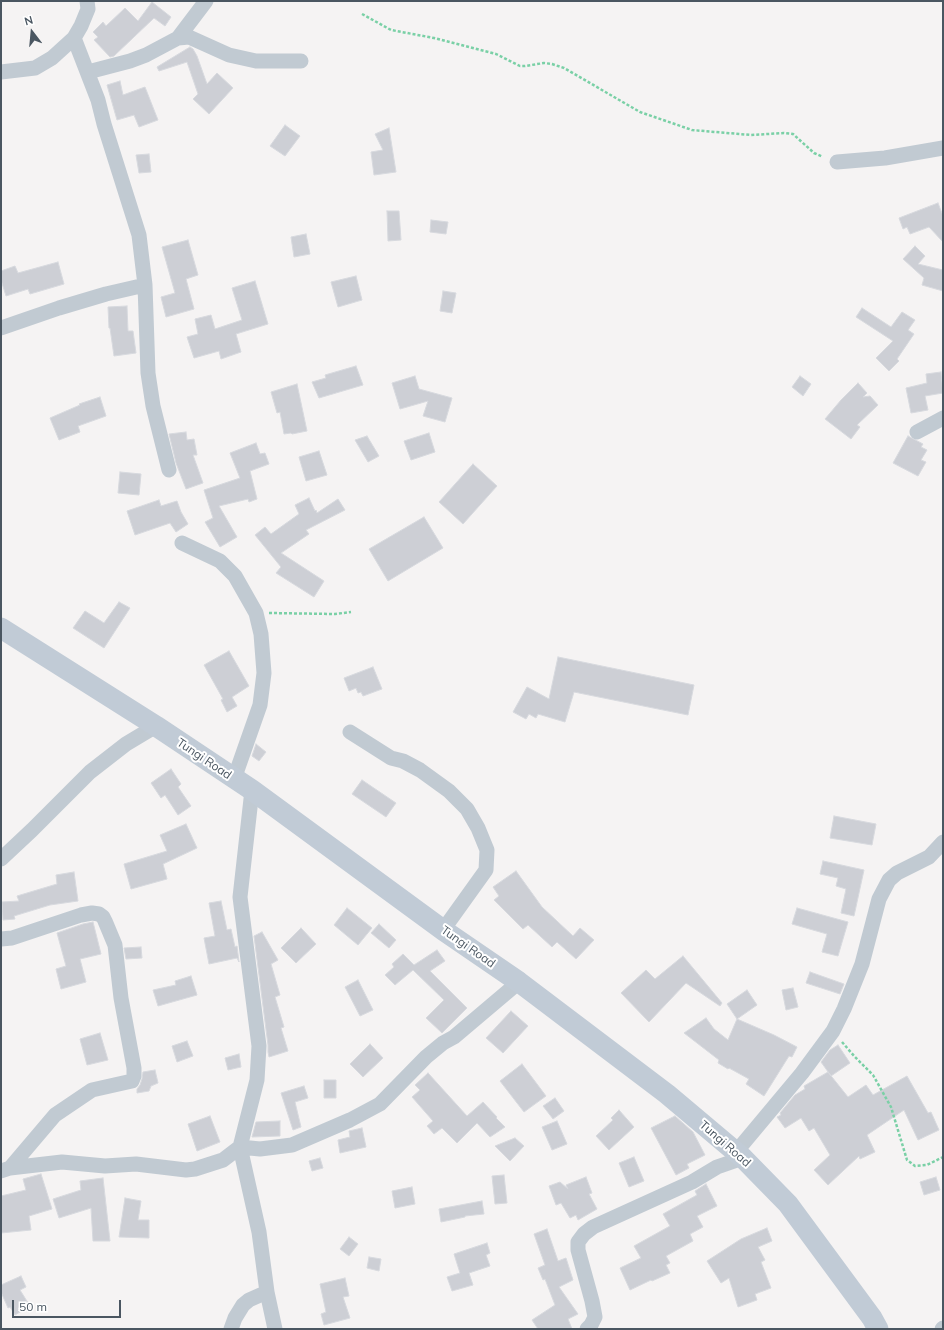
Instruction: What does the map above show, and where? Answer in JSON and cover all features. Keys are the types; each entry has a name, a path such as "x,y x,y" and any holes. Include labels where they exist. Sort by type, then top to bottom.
{"main road":[{"name":"Tungi Road","path":"1,628 156,726 252,790 443,930 519,982 667,1094 740,1155 788,1204 872,1318 878,1329"}],"street":[{"path":"1,72 35,68 52,58 74,38 88,9 87,1"},
{"path":"178,38 206,1"},
{"path":"88,72 130,61 146,55 178,38 189,37 229,55 256,61 301,61"},
{"path":"74,38 98,100 104,124 139,235 145,285 148,373 153,406 169,470"},
{"path":"837,162 885,158 943,148"},
{"path":"1,328 59,308 106,294 145,285"},
{"path":"917,432 943,418"},
{"path":"182,543 220,561 228,569 240,583 256,613 261,634 264,673 260,705 234,779"},
{"path":"1,859 90,772 126,744 156,726"},
{"path":"350,732 391,758 403,761 420,770 449,791 467,809 478,828 487,850 486,870 443,930"},
{"path":"252,790 240,897 259,1046 257,1080 240,1147 259,1232 267,1292 275,1329"},
{"path":"587,1329 595,1317 578,1250 578,1242 584,1234 593,1227 692,1182 740,1155 833,1031 844,1009 862,964 878,899 890,880 897,873 929,857 943,842"},
{"path":"1,939 12,938 81,915 92,913 99,914 103,917 106,920 115,945 121,998 134,1068 134,1076 132,1081 92,1090 55,1115 6,1170"},
{"path":"6,1170 62,1162 105,1166 136,1164 186,1170 224,1160 240,1147 260,1149 292,1145 350,1120 380,1104 426,1057 443,1043 454,1037 519,982"},
{"path":"231,1329 243,1304 267,1292"}],"path":[{"path":"362,14 391,30 434,38 496,54 520,66 544,63 564,68 640,112 692,130 751,135 784,133 793,134 814,152 831,161 837,162"},
{"path":"256,613 285,612 335,614 351,612"},
{"path":"833,1031 855,1057 873,1075 891,1107 907,1160 915,1166 927,1165 943,1156"}],"building":[{"path":"152,2 171,17 165,26 154,18 114,56 110,57 94,40 98,37 93,32 103,22 106,26 125,8 138,21"},
{"path":"190,47 197,56 207,84 217,73 233,88 209,114 193,99 198,94 187,62 159,71 157,67"},
{"path":"120,81 123,95 145,87 158,120 139,127 134,115 117,120 107,85"},
{"path":"285,125 300,136 285,156 270,146"},
{"path":"389,128 396,172 374,175 371,152 383,150 375,134"},
{"path":"149,154 151,172 139,173 136,155"},
{"path":"938,203 943,216 943,242 929,227 910,234 907,227 903,229 899,218"},
{"path":"387,211 399,211 401,240 388,241"},
{"path":"431,220 448,222 446,234 430,232"},
{"path":"306,234 310,254 294,257 291,237"},
{"path":"188,240 198,275 186,279 194,309 166,317 161,297 175,293 162,247"},
{"path":"915,246 925,256 918,264 943,270 943,291 922,285 924,278 903,259"},
{"path":"58,262 64,284 30,294 28,289 6,296 1,280 1,271 15,266 18,273"},
{"path":"356,276 362,300 338,307 331,282"},
{"path":"255,281 268,324 236,334 241,352 221,359 219,351 194,358 187,337 198,334 195,319 211,315 215,329 242,320 232,288"},
{"path":"443,291 456,293 452,313 440,311"},
{"path":"127,306 128,331 133,331 136,353 114,356 109,328 108,307"},
{"path":"862,308 891,327 902,312 915,320 908,330 914,334 897,359 899,361 889,371 876,358 893,341 856,317"},
{"path":"356,366 363,385 319,398 312,382 326,378 325,375"},
{"path":"941,372 943,393 925,396 928,410 911,413 906,388 927,383 926,374"},
{"path":"415,376 419,389 452,398 445,422 423,416 428,401 400,409 392,383"},
{"path":"800,376 811,384 803,396 792,387"},
{"path":"858,383 867,393 863,397 870,396 878,405 857,425 860,427 851,439 825,419"},
{"path":"297,384 307,431 284,434 280,412 277,413 271,392"},
{"path":"100,397 106,416 78,426 80,432 59,440 50,418 80,405 79,404"},
{"path":"186,432 187,440 194,439 197,455 193,455 203,483 186,489 176,463 169,434"},
{"path":"429,433 435,452 411,460 404,441"},
{"path":"367,436 379,456 368,462 355,440"},
{"path":"908,436 923,444 921,447 927,450 921,460 926,462 918,476 893,463"},
{"path":"256,443 260,454 265,453 269,464 250,471 257,499 249,502 248,499 219,506 237,537 220,547 205,522 213,518 204,490 240,478 230,453"},
{"path":"319,451 327,475 306,481 299,457"},
{"path":"473,464 497,486 463,524 439,502"},
{"path":"120,472 141,474 139,495 118,493"},
{"path":"309,498 317,513 338,499 345,510 306,530 309,534 281,553 324,581 314,597 276,573 281,567 255,535 265,527 271,534 299,514 295,505"},
{"path":"159,500 161,506 177,501 188,524 176,532 170,523 135,535 127,511"},
{"path":"424,517 443,548 388,581 369,549"},
{"path":"119,602 130,608 104,648 73,628 85,611 104,623"},
{"path":"229,651 249,686 232,697 237,706 227,712 221,700 223,699 204,665"},
{"path":"558,657 694,685 688,715 574,692 565,722 538,714 536,718 529,714 526,719 513,712 527,687 549,699"},
{"path":"373,667 382,689 363,696 361,692 358,693 356,688 349,691 344,678"},
{"path":"256,744 266,752 259,761 252,756"},
{"path":"171,769 181,784 178,787 191,806 178,815 165,795 161,798 151,783"},
{"path":"362,780 396,803 386,817 352,794"},
{"path":"834,816 876,824 872,845 830,838"},
{"path":"186,824 197,848 163,864 167,879 131,889 124,864 167,851 160,835"},
{"path":"823,861 864,870 854,916 841,913 846,889 836,886 838,878 820,874"},
{"path":"516,871 542,907 573,936 580,928 594,940 576,959 557,942 552,947 528,925 523,929 494,900 499,896 493,887"},
{"path":"74,872 78,901 50,905 14,916 15,919 3,920 2,902 19,901 17,896 57,884 56,875"},
{"path":"221,901 227,930 231,929 235,947 237,946 239,962 237,958 209,964 204,938 215,936 209,903"},
{"path":"347,908 372,928 358,945 334,925"},
{"path":"797,908 848,922 838,956 822,952 827,934 792,924"},
{"path":"93,922 101,954 80,959 86,982 61,989 56,969 66,966 57,933"},
{"path":"379,924 396,940 389,948 371,933"},
{"path":"301,928 316,944 296,963 281,948"},
{"path":"262,932 278,960 271,964 280,995 275,997 284,1027 281,1028 288,1051 269,1057 254,936"},
{"path":"141,947 142,958 126,959 124,948"},
{"path":"437,950 445,961 430,971 467,1008 442,1033 426,1018 444,1000 413,970 395,985 385,975 394,967 392,964 403,954 414,965"},
{"path":"683,956 722,1003 720,1006 686,983 649,1022 621,993 646,970 655,979"},
{"path":"810,972 844,984 840,994 806,983"},
{"path":"191,976 197,995 158,1006 153,990 176,985 175,981"},
{"path":"358,980 373,1010 360,1016 345,987"},
{"path":"793,988 798,1007 786,1010 782,990"},
{"path":"747,990 757,1005 737,1019 727,1004"},
{"path":"511,1011 528,1026 503,1053 486,1038"},
{"path":"706,1018 714,1029 728,1040 737,1019 797,1047 792,1057 789,1056 764,1096 746,1084 749,1079 718,1063 719,1060 684,1033"},
{"path":"100,1033 108,1060 87,1065 80,1039"},
{"path":"187,1041 193,1056 177,1062 172,1046"},
{"path":"370,1044 383,1058 363,1077 350,1064"},
{"path":"838,1045 850,1063 831,1076 821,1062 830,1050"},
{"path":"239,1054 241,1067 228,1070 225,1058"},
{"path":"522,1064 546,1096 524,1112 500,1081"},
{"path":"155,1070 158,1083 151,1086 149,1091 137,1093 143,1072"},
{"path":"828,1072 848,1097 866,1085 873,1095 907,1076 928,1113 931,1112 939,1130 918,1140 904,1110 867,1135 875,1152 860,1159 859,1156 828,1185 814,1170 830,1155 814,1128 809,1131 801,1118 785,1128 777,1117 781,1115 780,1113 795,1095 805,1089 804,1086"},
{"path":"428,1073 467,1116 483,1102 505,1127 490,1137 477,1123 457,1143 442,1128 434,1134 427,1126 433,1121 412,1097 420,1090 415,1085"},
{"path":"324,1080 336,1080 336,1098 324,1098"},
{"path":"304,1086 308,1098 295,1102 301,1127 293,1130 281,1093"},
{"path":"555,1098 564,1111 553,1119 543,1106"},
{"path":"619,1110 634,1127 609,1150 596,1136 613,1120 611,1118"},
{"path":"210,1116 220,1142 197,1151 188,1124"},
{"path":"675,1116 693,1132 705,1155 687,1164 689,1168 676,1175 651,1128"},
{"path":"280,1121 280,1136 252,1137 256,1122"},
{"path":"557,1121 567,1144 552,1150 542,1127"},
{"path":"362,1128 366,1147 340,1153 338,1140 350,1137 349,1131"},
{"path":"515,1138 524,1146 510,1161 495,1146"},
{"path":"634,1157 644,1181 629,1187 619,1163"},
{"path":"320,1158 323,1168 312,1171 309,1161"},
{"path":"41,1174 52,1209 29,1216 31,1230 1,1233 1,1196 26,1190 23,1179"},
{"path":"504,1175 507,1203 495,1204 492,1176"},
{"path":"586,1177 592,1193 589,1194 597,1209 578,1220 576,1215 570,1218 561,1203 556,1205 549,1186 560,1182 568,1189 566,1185"},
{"path":"936,1177 940,1190 924,1195 920,1182"},
{"path":"103,1178 110,1241 93,1241 91,1208 59,1218 53,1199 81,1190 80,1181"},
{"path":"706,1184 717,1206 697,1216 703,1227 690,1234 693,1241 666,1256 670,1263 666,1265 670,1273 630,1290 620,1268 641,1258 634,1246 670,1226 663,1214 697,1195 695,1191"},
{"path":"412,1187 415,1204 395,1208 392,1191"},
{"path":"125,1198 141,1201 138,1220 149,1220 149,1238 119,1237"},
{"path":"482,1201 484,1214 465,1216 441,1222 439,1209"},
{"path":"767,1228 772,1241 758,1247 765,1260 761,1262 771,1288 755,1294 757,1300 738,1307 729,1278 721,1283 707,1261 741,1239"},
{"path":"547,1229 558,1261 566,1258 573,1280 559,1287 578,1314 568,1319 572,1329 538,1329 532,1320 555,1305 545,1279 543,1280 538,1268 545,1265 534,1234"},
{"path":"349,1237 358,1244 349,1256 340,1249"},
{"path":"487,1243 490,1253 486,1255 490,1266 469,1273 473,1285 452,1291 447,1277 460,1273 454,1254"},
{"path":"369,1257 381,1259 379,1271 367,1268"},
{"path":"21,1276 26,1287 20,1290 30,1306 15,1315 10,1307 8,1308 1,1292 1,1285"},
{"path":"345,1278 349,1296 343,1297 350,1318 324,1325 321,1314 326,1312 320,1284"}]}
